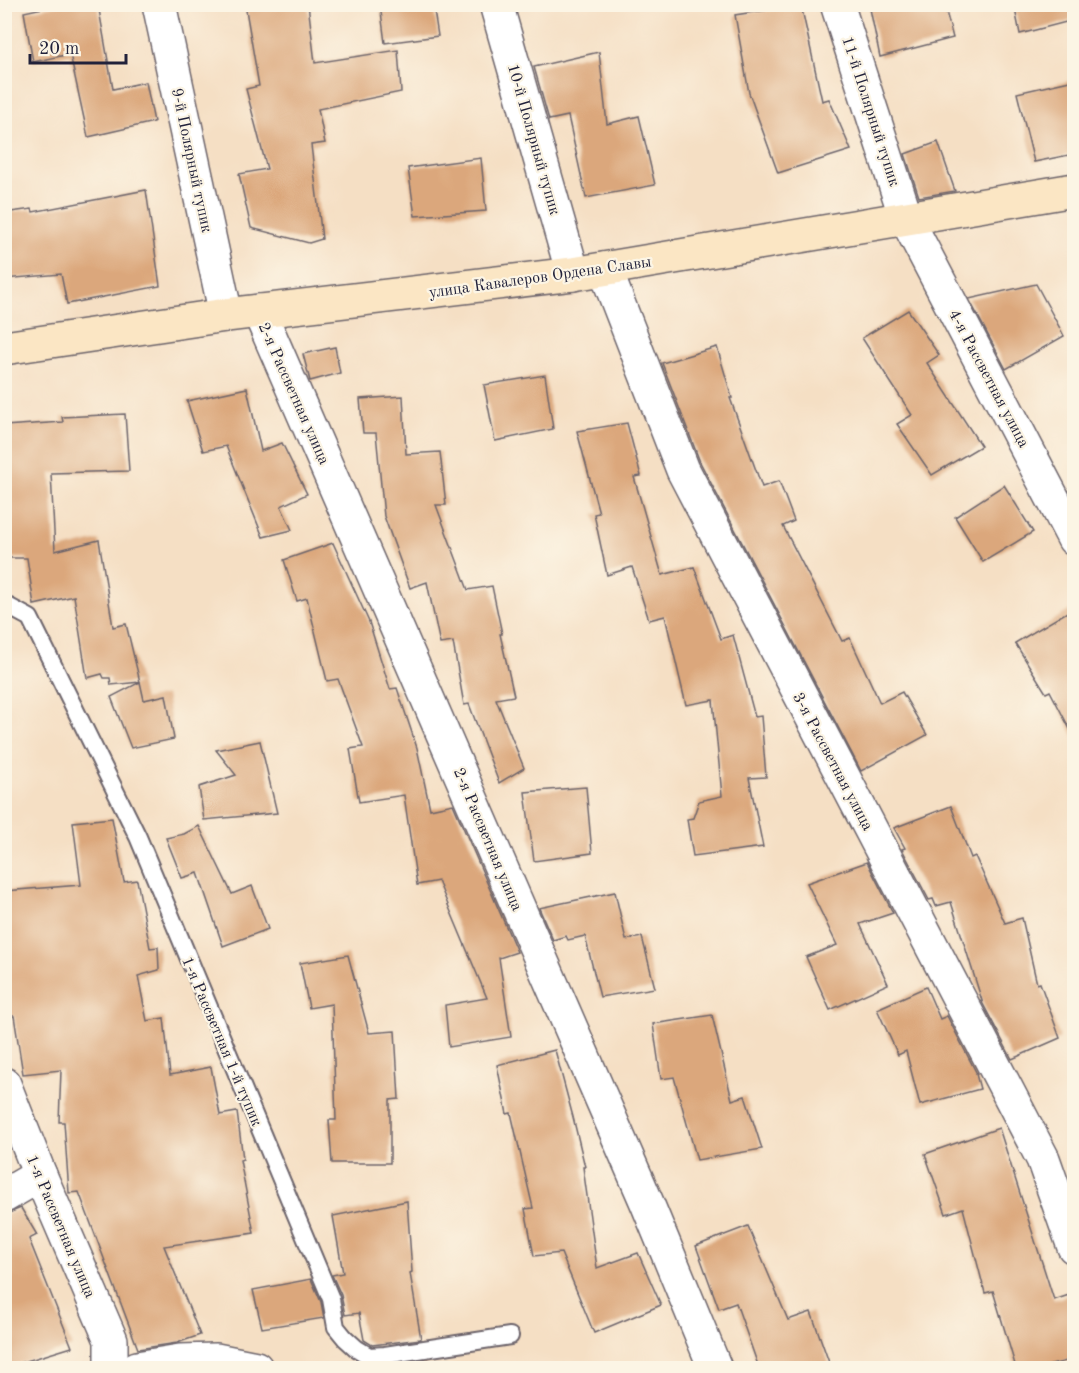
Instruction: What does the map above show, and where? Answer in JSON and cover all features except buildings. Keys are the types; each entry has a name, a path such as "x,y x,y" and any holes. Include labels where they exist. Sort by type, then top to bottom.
{"street":[{"name":"9-й Полярный тупик","path":"159,4 226,315"},
{"name":"10-й Полярный тупик","path":"496,4 573,274"},
{"name":"11-й Полярный тупик","path":"837,4 906,218"},
{"name":"улица Кавалеров Ордена Славы","path":"4,348 226,315 573,274 1074,190"},
{"name":"4-я Рассветная улица","path":"906,218 1074,539"},
{"name":"3-я Рассветная улица","path":"605,269 682,470 1043,1159 1074,1248"},
{"name":"2-я Рассветная улица","path":"259,311 647,1203 715,1368"},
{"name":"1-я Рассветная улица","path":"4,1084 40,1175 111,1340 111,1368"},
{"path":"4,1197 40,1175"},
{"path":"137,1368 180,1361 216,1360 256,1368"}],"lane":[{"name":"1-я Рассветная 1-й тупик","path":"4,604 30,618 138,837 331,1299 336,1327 356,1348 369,1356 510,1336"}]}
